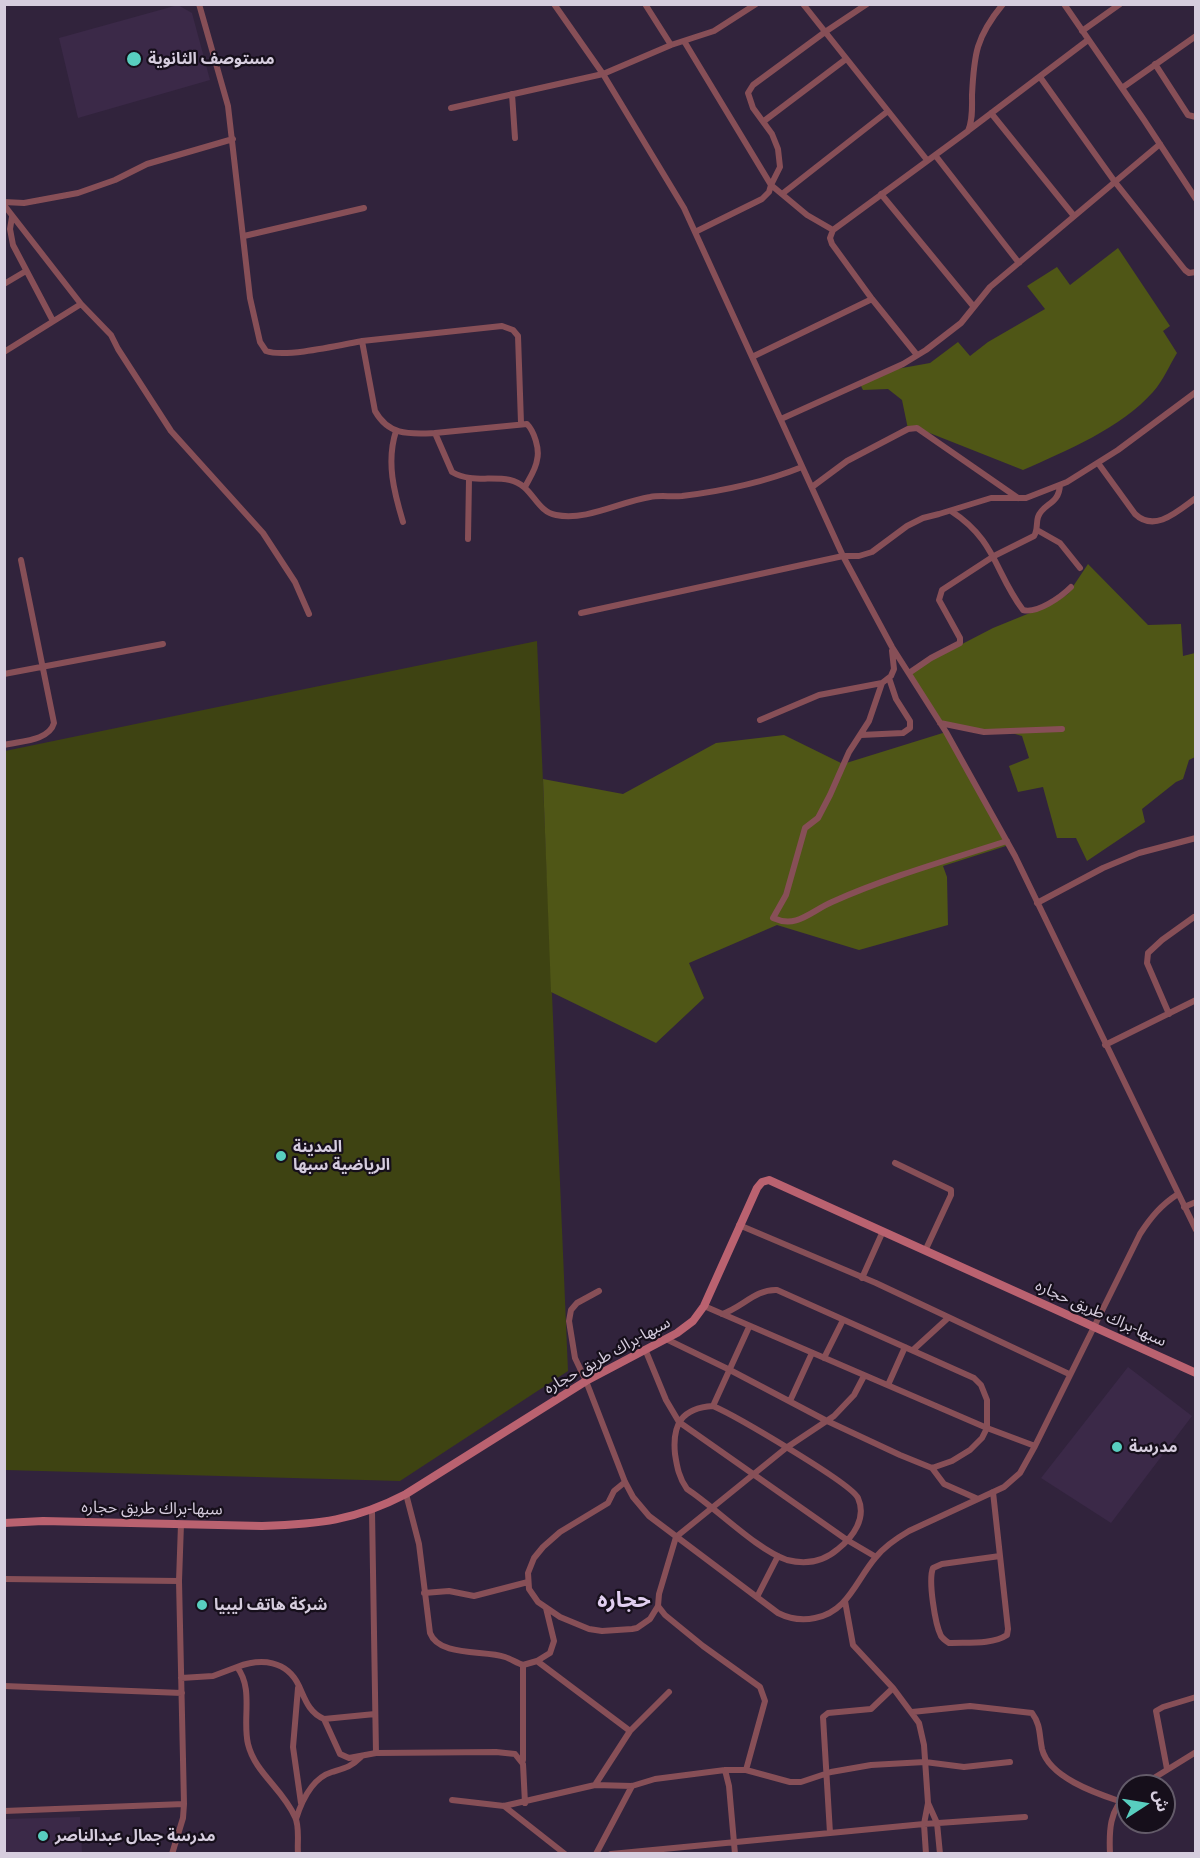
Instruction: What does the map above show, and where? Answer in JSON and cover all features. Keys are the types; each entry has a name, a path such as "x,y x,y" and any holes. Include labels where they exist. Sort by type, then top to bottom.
{"main road":[{"name":"سبها-براك طريق حجاره","path":"4,1523 43,1521 262,1526 324,1523 372,1511 406,1494 586,1381 666,1339 693,1321 704,1306 759,1184 769,1180 1196,1373"}],"street":[{"path":"199,4 228,106 255,323 260,342 266,351 275,353 307,350 362,341 509,327 518,336 521,423"},
{"path":"554,4 603,74 684,208 843,556 892,647 940,723 1007,841 1196,1230"},
{"path":"645,4 671,45"},
{"path":"451,108 603,74 671,45 714,31 756,4"},
{"path":"803,4 927,160"},
{"path":"695,231 762,199 769,192 780,167 778,149 772,134 753,108 748,93 753,85 867,4"},
{"path":"993,4 998,11"},
{"path":"968,131 971,125 974,63 982,33 1003,4"},
{"path":"1064,4 1196,199"},
{"path":"1082,31 1120,4"},
{"path":"1122,88 1196,36"},
{"path":"917,355 832,244 830,238 833,230 1088,40"},
{"path":"684,41 771,184 807,215 833,230"},
{"path":"764,121 846,59"},
{"path":"1155,64 1188,115 1196,117"},
{"path":"1040,77 1115,182 1185,270 1189,273 1196,272"},
{"path":"512,94 515,138"},
{"path":"782,195 888,111"},
{"path":"991,113 1074,216"},
{"path":"7,210 24,203 78,193 115,180 147,164 233,139"},
{"path":"781,419 903,364 917,355 961,323 990,287 1160,144"},
{"path":"934,155 1019,263"},
{"path":"881,194 974,307"},
{"path":"243,236 364,208"},
{"path":"7,210 11,240 53,321"},
{"path":"7,210 81,304 111,335 171,431 263,533 295,582 309,614"},
{"path":"4,284 27,271"},
{"path":"752,357 872,299"},
{"path":"4,352 81,304"},
{"path":"362,341 375,411 381,422 396,431 435,433 527,423 531,429 538,456 525,487"},
{"path":"581,613 843,556 868,553 919,519 991,498 1029,497 1060,485 1098,463 1196,392"},
{"path":"812,487 847,461 908,429 917,428 1018,498"},
{"path":"396,431 391,446 390,463 403,522"},
{"path":"435,433 452,472 469,479 511,480 525,487 549,513 572,516 653,496 681,496 751,484 802,467"},
{"path":"1098,463 1135,514 1142,520 1157,521 1168,518 1196,498"},
{"path":"468,540 469,479"},
{"path":"909,673 960,643 960,638 939,600 940,592 994,556 1034,536 1039,514 1057,497 1060,485"},
{"path":"951,511 977,532 994,556 1023,610 1031,611 1056,599 1071,587"},
{"path":"1037,530 1060,543 1080,568"},
{"path":"4,745 42,736 52,729 54,719 21,560"},
{"path":"4,674 163,644"},
{"path":"760,720 819,695 882,683 894,669 892,647"},
{"path":"861,735 903,733 910,728 910,721 896,699 888,678"},
{"path":"882,683 872,714 849,752 818,818 805,828 786,895 773,918 784,923 805,918 828,904 867,886 1007,841"},
{"path":"940,723 984,732 1062,729"},
{"path":"1037,903 1103,868 1139,853 1196,838"},
{"path":"1169,1014 1147,963 1148,953 1194,917"},
{"path":"1105,1045 1196,1000"},
{"path":"895,1163 951,1190 951,1195 925,1251"},
{"path":"599,1291 577,1303 571,1310 569,1321 574,1358 586,1381 625,1482 640,1507 676,1537 778,1613 796,1620 825,1616 835,1611 845,1601 885,1547 909,1531 993,1492 1015,1479 1035,1446 1093,1326 1150,1217 1178,1194"},
{"path":"1184,1207 1196,1202"},
{"path":"739,1225 862,1278 1069,1374"},
{"path":"862,1278 883,1231"},
{"path":"722,1314 733,1311 756,1295 774,1290 970,1376 976,1381 987,1400 987,1428 982,1438 970,1450 952,1461 932,1468"},
{"path":"704,1306 748,1327 1035,1446"},
{"path":"913,1350 948,1318"},
{"path":"824,1358 843,1320"},
{"path":"713,1406 748,1327"},
{"path":"666,1339 825,1420 932,1468 944,1484 978,1499"},
{"path":"888,1385 905,1347"},
{"path":"645,1349 666,1400 679,1422 847,1540 876,1557"},
{"path":"790,1401 812,1353"},
{"path":"625,1482 614,1491 608,1503 560,1532 543,1547 531,1565 528,1582 531,1593 546,1608 560,1617 602,1631 638,1628 650,1619 658,1606 659,1594 676,1537 786,1448 834,1416 850,1400 864,1376"},
{"path":"713,1406 786,1448 850,1489 857,1496 861,1514 856,1528 830,1556 812,1563 799,1563 778,1556 687,1489 680,1477 674,1442 674,1432 679,1422 686,1414 713,1406"},
{"path":"993,1492 1008,1629 1007,1635 989,1640 949,1643 942,1638 933,1601 931,1574 933,1568 942,1564 1000,1556"},
{"path":"406,1494 419,1544 430,1633 438,1644 451,1649 506,1657 523,1665 537,1661 550,1653 554,1641 546,1608"},
{"path":"372,1511 376,1754"},
{"path":"172,1854 183,1818 184,1804 181,1524"},
{"path":"757,1597 778,1556"},
{"path":"4,1579 180,1581"},
{"path":"424,1593 442,1590 474,1596 528,1582"},
{"path":"845,1601 853,1645 893,1688 919,1723 928,1803 924,1824 926,1854"},
{"path":"658,1606 665,1615 760,1688 764,1694 765,1701 746,1770"},
{"path":"182,1678 213,1676 259,1661 274,1662 289,1673 299,1685 305,1701 316,1716 324,1719 375,1714"},
{"path":"537,1661 630,1731"},
{"path":"523,1665 525,1803"},
{"path":"237,1667 243,1675 247,1702 247,1742 256,1766 277,1787 296,1819"},
{"path":"299,1685 293,1748 301,1803"},
{"path":"4,1686 182,1693"},
{"path":"830,1833 824,1715 871,1709 893,1688"},
{"path":"595,1785 630,1731 669,1692"},
{"path":"1167,1769 1156,1711 1196,1698"},
{"path":"912,1712 970,1706 1032,1713 1039,1722 1043,1752 1056,1770 1087,1790 1116,1800"},
{"path":"324,1719 340,1754 349,1758 376,1754 511,1753 519,1757 523,1764"},
{"path":"1159,1774 1196,1752"},
{"path":"298,1854 296,1819 308,1790 329,1773 352,1766 360,1757"},
{"path":"452,1800 504,1806 595,1785 632,1786 655,1779 725,1770 746,1770 790,1782 811,1780 827,1773 871,1765 925,1762 964,1767 1010,1762"},
{"path":"725,1770 729,1786 735,1854"},
{"path":"596,1854 632,1786"},
{"path":"928,1803 937,1823 940,1854"},
{"path":"4,1811 184,1804"},
{"path":"504,1806 565,1854"},
{"path":"1110,1854 1109,1830 1116,1810"},
{"path":"611,1854 924,1824 1025,1817"}],"shaded area":[{"name":"مستوصف الثانوية","path":"178,5 192,13 210,80 78,118 59,38"},
{"name":"مدرسة","path":"1128,1367 1192,1416 1111,1523 1041,1478"},
{"name":"مدرسة جمال عبدالناصر","path":"80,1817 82,1853 5,1853 5,1819"}],"green space":[{"path":"1118,248 1170,326 1163,331 1177,353 1163,378 1140,405 1092,437 1023,470 917,428 908,429 902,400 888,389 863,390 860,384 891,370 930,363 958,342 970,356 988,342 1045,309 1027,286 1057,267 1070,285"},
{"path":"1088,564 1148,625 1181,624 1183,656 1195,653 1195,757 1189,760 1183,779 1142,809 1145,822 1087,861 1076,838 1057,838 1043,787 1018,792 1009,766 1029,758 1022,736 1008,732 984,732 940,723 910,671 993,628 1052,604 1068,594"},
{"name":"المدينة الرياضية سبها","path":"537,641 568,1371 400,1481 5,1470 5,751"},
{"path":"946,732 1009,845 943,866 947,877 948,925 859,950 777,925 689,963 704,998 656,1043 551,992 543,779 623,794 716,743 784,735 843,764"}],"place":[{"name":"مستوصف الثانوية","path":"134,59"},
{"name":"المدينة الرياضية سبها","path":"281,1156"},
{"name":"مدرسة","path":"1117,1447"},
{"name":"شركة هاتف ليبيا","path":"202,1605"},
{"name":"مدرسة جمال عبدالناصر","path":"43,1836"}],"district":[{"name":"حجاره","path":"624,1600"}]}
